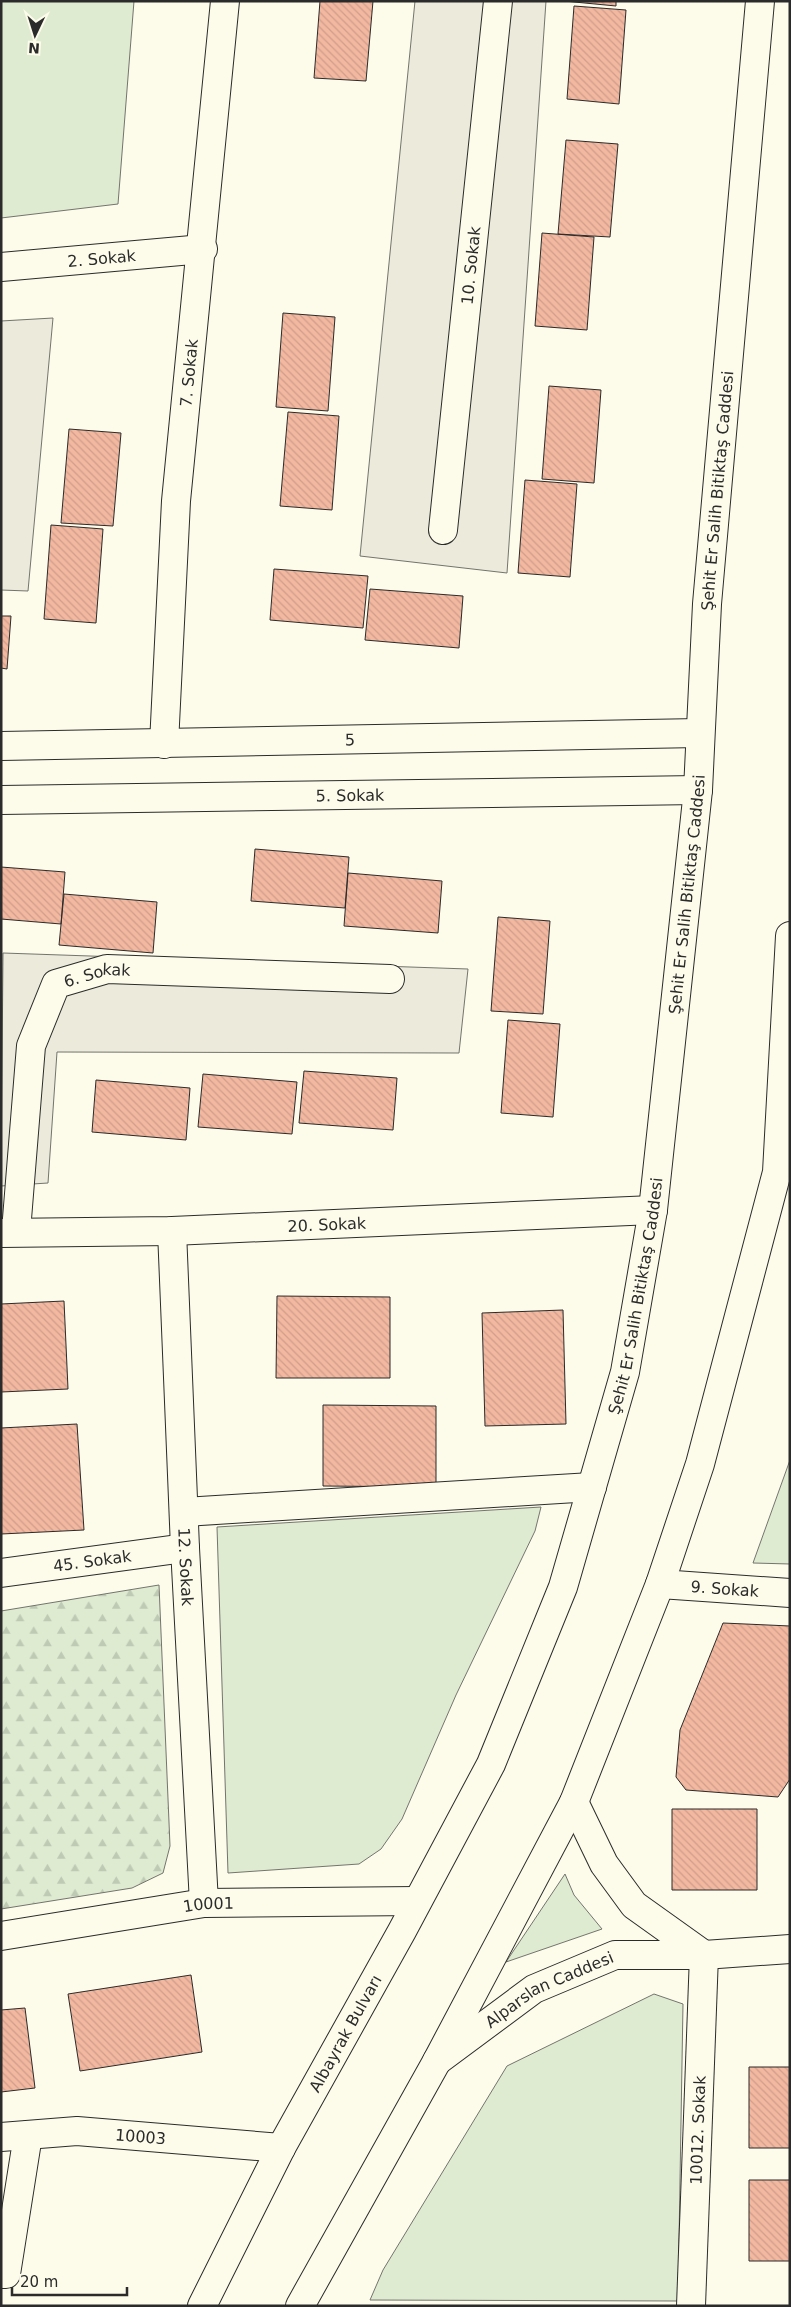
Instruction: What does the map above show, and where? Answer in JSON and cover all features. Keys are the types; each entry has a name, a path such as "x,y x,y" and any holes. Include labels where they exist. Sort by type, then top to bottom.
{"street":[{"name":"7. Sokak","path":"164,744 176,501 203,249 225,1"},
{"name":"10. Sokak","path":"443,530 498,1"},
{"name":"Şehit Er Salih Bitiktaş Caddesi","path":"491,1764 563,1587 625,1372 653,1210 698,790 699,733 707,604 760,1"},
{"name":"2. Sokak","path":"1,267 203,249"},
{"name":"5","path":"1,746 699,733"},
{"name":"5. Sokak","path":"1,800 698,790"},
{"path":"300,2306 437,2061 574,1802 660,1584 700,1464 784,1172 790,936"},
{"name":"6. Sokak","path":"8,1232 31,1046 56,984 107,968 390,979"},
{"name":"20. Sokak","path":"8,1232 172,1231 653,1210"},
{"name":"12. Sokak","path":"172,1231 185,1548 204,1903"},
{"path":"184,1512 592,1487"},
{"name":"45. Sokak","path":"1,1573 185,1548"},
{"name":"9. Sokak","path":"660,1584 790,1593"},
{"name":"Albayrak Bulvarı","path":"202,2306 280,2148 491,1764"},
{"path":"574,1802 604,1864 634,1905 704,1955"},
{"name":"10001","path":"1,1936 204,1903 417,1901"},
{"name":"Alparslan Caddesi","path":"437,2061 534,1989 616,1955 704,1955 790,1949"},
{"name":"10012. Sokak","path":"691,2306 704,1955"},
{"name":"10003","path":"14,2136 76,2131 280,2148"},
{"path":"1,2274 6,2274 14,2136"}],"green space":[{"path":"1,1 134,1 118,204 1,218"},
{"path":"790,1460 790,1564 753,1563"},
{"path":"541,1507 535,1531 456,1695 402,1819 381,1849 359,1864 228,1873 217,1527"},
{"path":"159,1585 170,1846 163,1873 132,1888 1,1909 1,1611"},
{"path":"565,1874 574,1895 602,1929 506,1962"},
{"path":"654,1994 683,2004 678,2301 370,2300 383,2270 507,2066"}],"shaded area":[{"path":"415,1 546,1 507,573 360,556"},
{"path":"53,318 28,591 1,590 1,321"},
{"path":"3,953 468,969 459,1053 57,1052 48,1183 1,1186"}],"building":[{"path":"320,1 373,1 366,81 314,78"},
{"path":"564,1 616,1 616,6"},
{"path":"574,6 626,10 619,104 567,99"},
{"path":"566,140 618,144 610,237 558,234"},
{"path":"542,233 594,237 587,330 535,326"},
{"path":"283,313 335,317 328,411 276,407"},
{"path":"549,386 601,390 594,483 542,479"},
{"path":"288,412 339,416 332,510 280,506"},
{"path":"69,429 121,433 113,526 61,523"},
{"path":"525,480 577,484 570,577 518,573"},
{"path":"51,525 103,529 96,623 44,619"},
{"path":"274,569 368,576 363,628 270,620"},
{"path":"370,589 463,596 459,648 365,640"},
{"path":"1,616 11,616 7,669 1,668"},
{"path":"255,849 349,857 345,908 251,901"},
{"path":"1,867 65,872 61,924 1,919"},
{"path":"348,873 442,881 438,933 344,926"},
{"path":"64,894 157,902 153,953 59,945"},
{"path":"498,917 550,921 543,1014 491,1011"},
{"path":"508,1020 560,1024 553,1117 501,1113"},
{"path":"304,1071 397,1078 393,1130 299,1123"},
{"path":"203,1074 297,1082 292,1134 198,1127"},
{"path":"96,1080 190,1088 186,1140 92,1132"},
{"path":"277,1296 390,1297 390,1378 276,1378"},
{"path":"64,1301 68,1389 1,1392 1,1304"},
{"path":"563,1310 566,1424 485,1426 482,1313"},
{"path":"323,1405 436,1406 436,1487 323,1486"},
{"path":"77,1424 84,1530 1,1534 1,1428"},
{"path":"723,1623 790,1626 790,1779 778,1797 686,1790 676,1777 680,1730"},
{"path":"672,1809 757,1809 757,1890 672,1890"},
{"path":"191,1975 202,2052 80,2071 68,1994"},
{"path":"25,2008 35,2088 1,2092 1,2010"},
{"path":"749,2067 790,2067 790,2148 749,2148"},
{"path":"749,2180 790,2180 790,2261 749,2261"}]}
